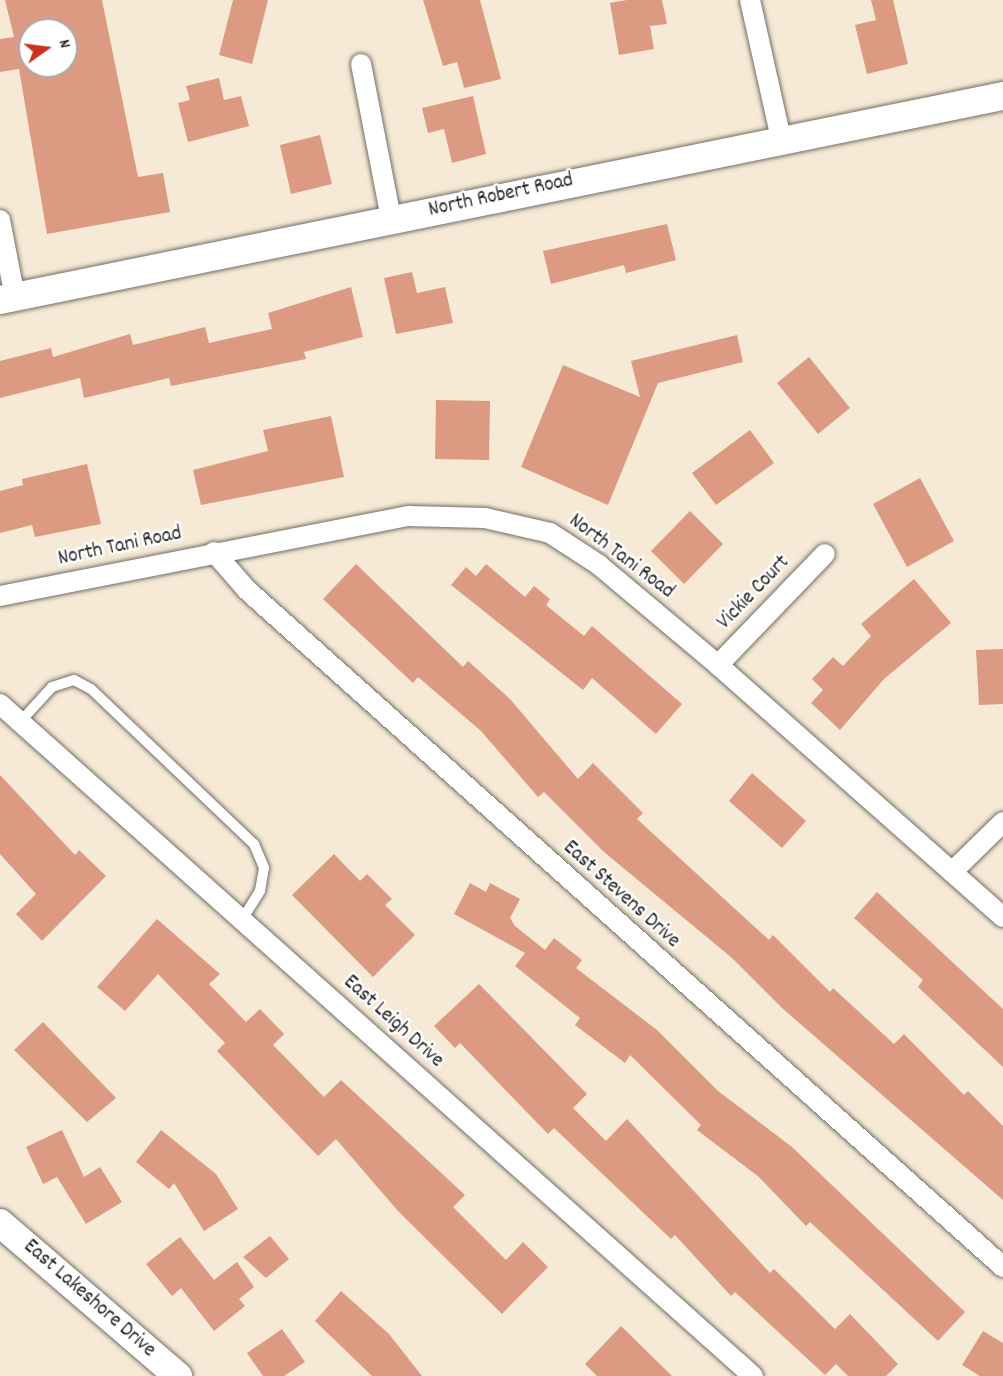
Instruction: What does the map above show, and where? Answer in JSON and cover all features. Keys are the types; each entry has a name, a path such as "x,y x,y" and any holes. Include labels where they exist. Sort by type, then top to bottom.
{"main road":[{"name":"North Robert Road","path":"8,298 781,139 1003,96"},
{"name":"East Lakeshore Drive","path":"0,1223 178,1376"}],"street":[{"path":"750,0 781,139"},
{"path":"361,64 391,219"},
{"path":"0,220 8,298"},
{"name":"North Tani Road","path":"0,596 213,552 409,516 485,518 550,532 599,565 718,665 1003,917"},
{"name":"East Stevens Drive","path":"213,552 247,590 1003,1267"},
{"name":"Vickie Court","path":"718,665 825,554"},
{"name":"East Leigh Drive","path":"0,704 753,1376"},
{"path":"952,872 1003,822"}],"lane":[{"path":"20,722 52,687 74,680 92,689 254,844 264,868 260,891 242,920"}],"building":[{"path":"5,0 102,0 138,177 163,173 170,212 47,234 21,78 78,78 78,18 18,18 18,69 0,72 0,39 14,37"},
{"path":"233,0 268,0 252,64 219,55"},
{"path":"423,0 480,0 501,79 464,88 457,62 443,66"},
{"path":"627,0 662,0 667,24 650,26 654,49 619,55 610,3"},
{"path":"871,0 893,0 908,64 867,74 855,25 876,20"},
{"path":"219,78 224,100 241,96 249,126 188,142 178,103 190,100 186,86"},
{"path":"473,96 486,154 452,163 444,129 428,133 422,108"},
{"path":"320,135 332,184 291,194 280,145"},
{"path":"667,224 676,260 626,273 624,265 551,284 543,251"},
{"path":"412,272 417,293 445,287 453,323 396,334 384,278"},
{"path":"351,287 363,337 304,352 306,359 171,386 169,378 84,398 80,378 0,398 0,361 51,348 53,357 130,334 133,345 205,327 209,343 272,329 268,313"},
{"path":"737,335 743,362 658,383 608,505 521,467 563,365 640,397 631,361"},
{"path":"809,357 850,408 818,434 777,383"},
{"path":"436,400 490,401 489,460 435,459"},
{"path":"331,416 344,477 201,505 193,470 268,451 263,430"},
{"path":"750,430 774,463 716,505 692,473"},
{"path":"87,464 101,524 35,537 32,525 0,533 0,491 23,485 22,479"},
{"path":"920,478 954,541 907,567 873,504"},
{"path":"690,511 723,544 684,584 651,551"},
{"path":"356,564 463,667 468,661 510,699 578,779 593,763 643,813 637,819 769,940 773,935 830,992 833,988 894,1044 904,1034 964,1095 968,1091 1003,1126 1003,1200 782,1008 732,958 604,852 544,792 538,797 481,731 418,677 413,683 323,599"},
{"path":"486,564 525,597 534,586 550,599 546,605 584,636 592,626 682,704 656,734 592,678 583,690 451,585 466,567 476,576"},
{"path":"914,579 951,623 884,679 840,730 811,703 823,690 812,679 833,657 843,666 871,636 861,624"},
{"path":"1003,649 1003,704 979,705 976,650"},
{"path":"752,773 806,821 782,848 729,801"},
{"path":"0,775 75,855 79,850 106,876 42,941 16,914 36,894 0,854"},
{"path":"334,854 360,881 367,874 392,899 385,905 415,935 373,977 292,895"},
{"path":"470,883 486,892 490,883 520,899 510,918 515,926 545,950 554,938 582,960 576,968 657,1030 718,1091 792,1147 965,1312 938,1341 810,1222 806,1226 759,1177 697,1130 701,1125 630,1055 625,1063 575,1025 580,1018 515,966 525,953 454,914"},
{"path":"877,892 1003,1009 1003,1067 918,987 923,980 854,918"},
{"path":"157,919 220,974 209,984 246,1022 260,1009 284,1034 273,1045 324,1097 341,1080 465,1195 453,1207 506,1260 523,1242 548,1267 502,1314 398,1211 336,1139 318,1156 217,1051 225,1043 158,974 125,1011 97,987"},
{"path":"479,984 587,1094 573,1108 606,1141 627,1119 770,1273 774,1269 835,1329 850,1314 898,1364 886,1376 848,1376 836,1364 825,1375 735,1292 731,1296 675,1235 671,1239 554,1128 548,1134 460,1043 455,1048 434,1026"},
{"path":"43,1022 116,1098 87,1122 14,1050"},
{"path":"62,1130 84,1177 100,1167 122,1202 86,1224 57,1177 43,1184 26,1147"},
{"path":"161,1130 216,1174 238,1209 204,1231 174,1183 169,1189 136,1162"},
{"path":"270,1236 289,1259 266,1278 243,1257"},
{"path":"180,1237 214,1280 237,1262 254,1287 239,1299 245,1306 214,1331 181,1288 172,1296 146,1264"},
{"path":"341,1291 389,1334 422,1376 372,1376 315,1321"},
{"path":"621,1326 672,1376 597,1376 585,1364"},
{"path":"282,1329 305,1362 284,1376 263,1376 247,1353"},
{"path":"983,1331 1003,1343 1003,1376 980,1376 962,1365"}]}
